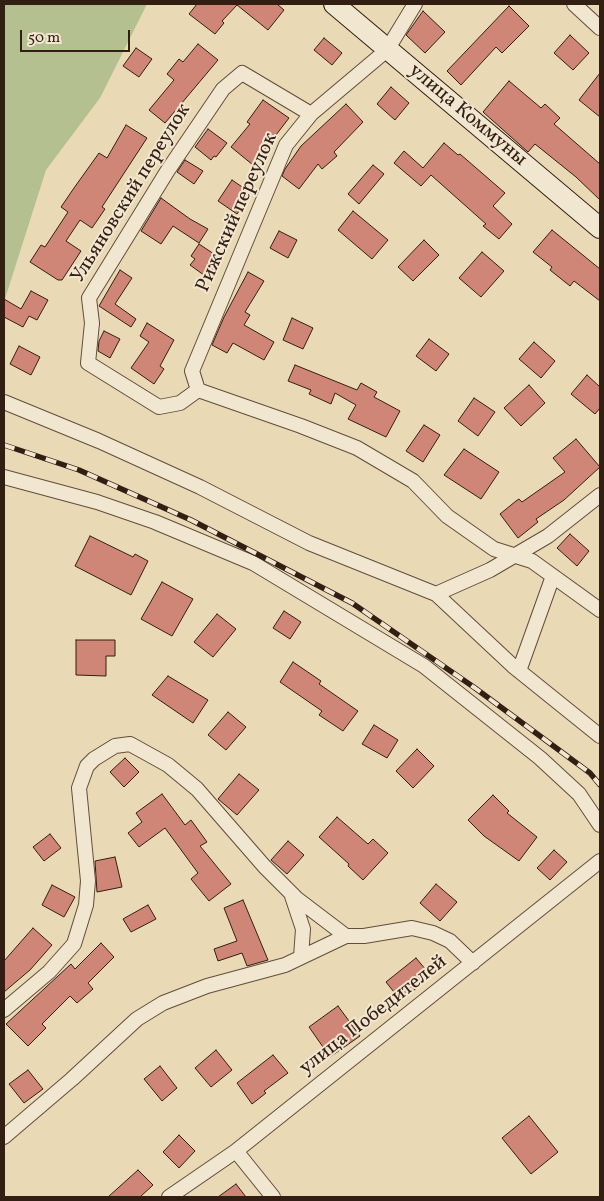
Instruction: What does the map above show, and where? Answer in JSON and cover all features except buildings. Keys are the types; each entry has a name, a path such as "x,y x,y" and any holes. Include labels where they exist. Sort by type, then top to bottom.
{"street":[{"name":"улица Коммуны","path":"334,4 600,228"},
{"name":"Рижский переулок","path":"198,390 192,371 286,145 311,114 387,50 415,4"},
{"path":"574,4 600,28"},
{"name":"Ульяновский переулок","path":"198,390 180,403 159,407 88,363 92,323 89,298 174,162 223,89 242,73 311,114"},
{"path":"198,390 357,448 413,481 447,516 494,549 532,561 600,610"},
{"path":"4,402 99,441 200,487 309,543 436,594 519,671 600,736"},
{"path":"4,477 97,502 155,522 253,563 424,666 540,758 579,794 600,825"},
{"path":"436,594 459,585 516,556 548,536 600,494"},
{"path":"519,671 553,576"},
{"path":"4,1010 49,972 74,944 86,905 88,881 79,788 87,766 103,751 115,746 130,744 168,764 198,789 264,866 290,893 346,936"},
{"name":"улица Победителей","path":"169,1197 236,1151 600,861"},
{"path":"290,893 300,916 303,929 301,957"},
{"path":"4,1137 72,1079 136,1019 163,1003 207,986 285,964 346,936 364,936 412,928 433,933 450,941 473,963"},
{"path":"236,1151 273,1197"}],"green space":[{"path":"4,4 147,4 100,98 46,170 4,302"}],"railway":[{"path":"4,445 79,470 191,520 352,603 475,688 590,773 600,785"}]}
